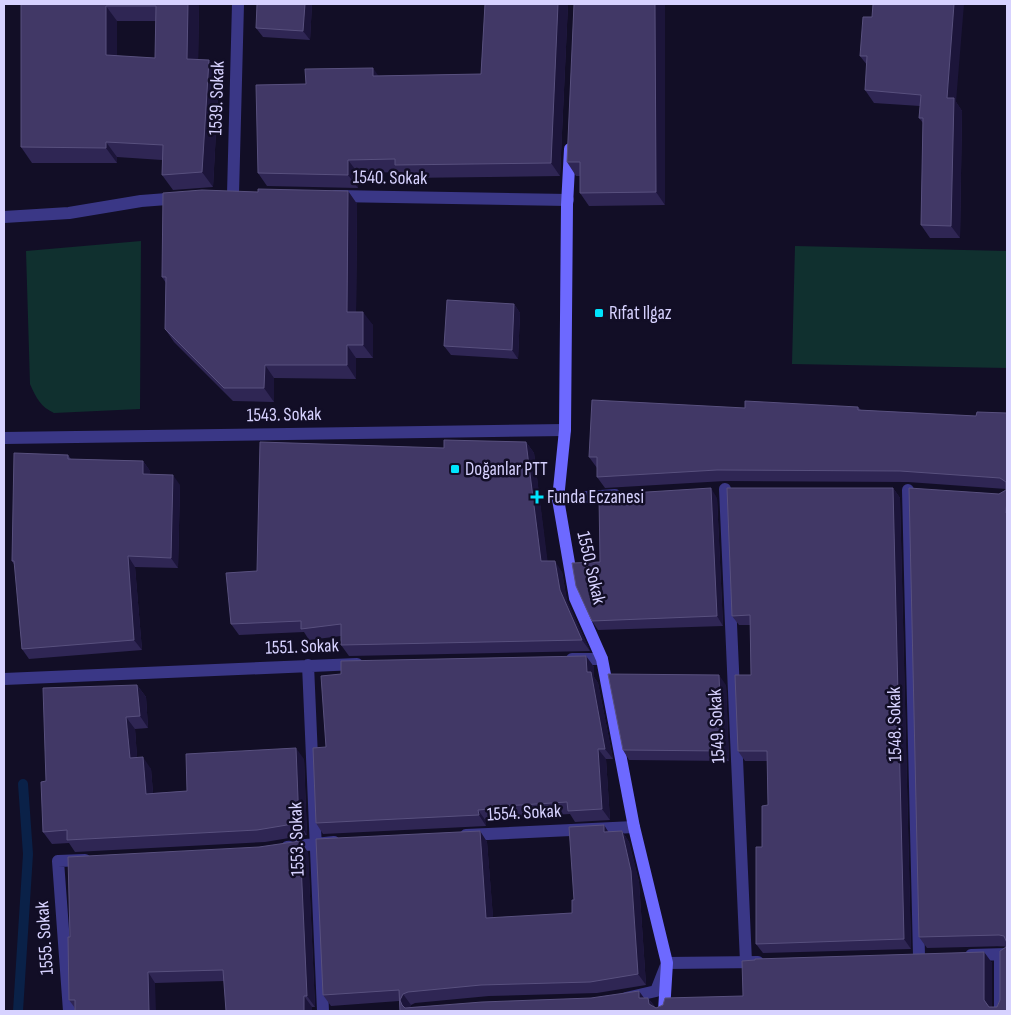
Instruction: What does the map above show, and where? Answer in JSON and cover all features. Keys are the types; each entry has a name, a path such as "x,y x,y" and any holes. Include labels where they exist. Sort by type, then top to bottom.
{"street":[{"name":"1539. Sokak","path":"233,194 238,4"},
{"name":"1550. Sokak","path":"570,141 565,430 558,499 575,598 602,659 634,826 667,963 664,1011"},
{"name":"1540. Sokak","path":"322,195 568,200"},
{"path":"4,217 69,213 141,201 196,196"},
{"name":"1543. Sokak","path":"4,438 565,430"},
{"name":"1549. Sokak","path":"725,489 746,962"},
{"name":"1548. Sokak","path":"908,490 919,956"},
{"path":"558,499 627,495"},
{"path":"562,660 602,659"},
{"name":"1551. Sokak","path":"4,679 366,663"},
{"name":"1553. Sokak","path":"308,665 323,1011"},
{"name":"1554. Sokak","path":"455,836 634,826"},
{"path":"274,849 316,842 346,841"},
{"name":"1555. Sokak","path":"69,1011 58,861 98,859"},
{"path":"955,956 1004,954 1000,1011"},
{"path":"612,1000 642,996 656,991 667,963 775,961"}],"green space":[{"path":"141,241 140,409 54,413 39,402 30,384 26,251"},
{"path":"795,246 1007,251 1007,368 792,364"}],"building":[{"path":"21,4 188,4 187,59 209,60 202,172 162,175 163,145 106,142 106,148 21,147","holes":["106,6 156,6 155,58 106,55"]},
{"path":"257,4 305,4 303,31 256,28"},
{"path":"485,4 558,4 551,163 395,165 395,159 348,160 348,175 258,173 256,85 306,84 305,69 373,68 373,76 481,74"},
{"path":"574,4 655,4 656,192 580,193 580,162 567,162"},
{"path":"873,4 954,4 947,98 954,98 951,226 921,225 923,118 919,118 921,95 865,90 867,56 860,56 863,17 872,17"},
{"path":"258,189 348,191 347,312 363,312 363,345 347,345 347,365 265,365 264,388 224,388 165,329 166,277 162,277 163,193 202,190 258,192"},
{"path":"447,300 514,304 512,350 444,346"},
{"path":"592,400 745,408 745,401 858,407 858,410 976,416 977,412 1007,413 1007,943 1004,936 999,935 919,937 909,488 999,494 1006,490 1006,482 1000,478 900,471 717,470 597,477 597,457 589,457"},
{"path":"444,440 526,442 541,561 555,561 560,590 582,640 341,645 341,624 301,629 301,621 231,624 226,573 257,571 260,442 444,448"},
{"path":"14,453 68,455 68,459 143,461 143,474 173,475 171,558 128,556 134,640 22,649 14,561 12,561"},
{"path":"711,488 717,616 592,621 576,586 572,563 600,562 599,495"},
{"path":"727,488 893,488 904,939 756,944 756,847 762,847 762,806 768,805 767,751 738,751 735,675 751,675 750,615 732,616"},
{"path":"586,656 587,672 591,672 605,749 598,749 602,809 568,811 567,802 490,807 490,809 478,810 479,815 316,823 313,748 326,747 321,676 341,674 341,661"},
{"path":"608,674 719,675 722,751 623,750"},
{"path":"137,685 140,716 126,717 130,758 143,757 146,794 187,791 186,754 296,748 299,823 257,830 67,840 67,830 43,832 41,782 46,781 43,688"},
{"path":"604,825 604,832 622,831 631,871 638,974 590,982 481,985 408,992 403,994 400,1000 402,1005 405,1008 482,1002 591,998 639,991 639,998 648,998 649,1004 656,1008 663,1005 665,998 743,996 742,961 755,959 984,952 984,1000 989,1007 997,1007 1000,1000 1000,951 1007,944 1007,1011 400,1011 399,990 323,995 316,839 480,831 486,918 572,913 572,900 574,900 569,827"},
{"path":"300,841 307,996 304,996 304,1011 226,1011 223,970 148,972 149,1011 75,1011 75,1000 69,1000 68,857 259,847"}],"waterway":[{"path":"18,1011 28,854 23,784"}],"place":[{"name":"Rıfat Ilgaz","path":"599,313"},
{"name":"Doğanlar PTT","path":"455,469"},
{"name":"Funda Eczanesi","path":"537,497"}]}
